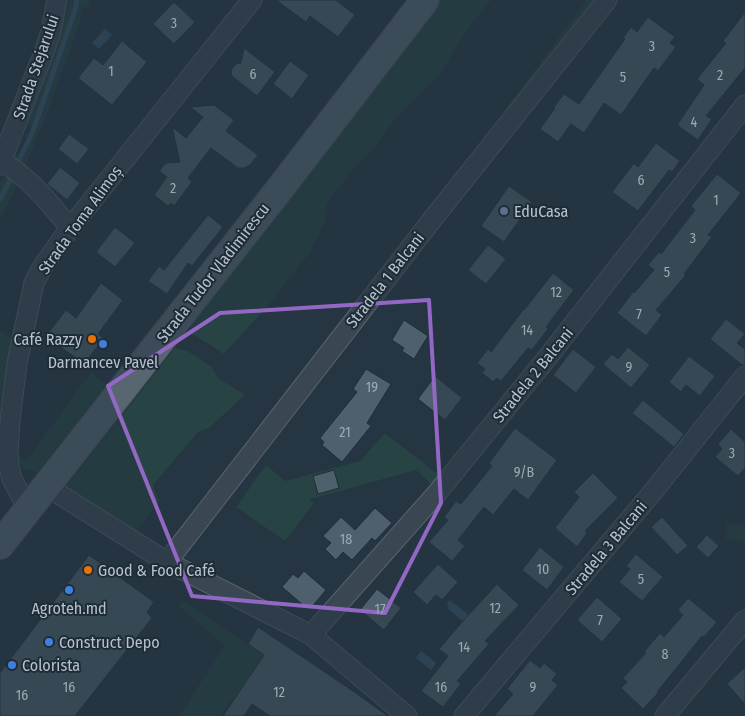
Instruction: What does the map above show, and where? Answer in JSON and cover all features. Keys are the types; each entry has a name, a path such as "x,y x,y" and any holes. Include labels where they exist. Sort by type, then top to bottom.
{"main road":[{"name":"Strada Tudor Vladimirescu","path":"0,545 282,186 425,0"}],"street":[{"name":"Strada Stejarului","path":"57,0 51,31 8,167 51,205 70,228"},
{"name":"Strada Toma Alimoș","path":"28,509 12,479 8,452 17,363 34,283 42,266 70,228 252,0"},
{"name":"Stradela 1 Balcani","path":"167,562 435,216 607,0"},
{"name":"Stradela 2 Balcani","path":"310,635 437,493 547,358 745,105"},
{"name":"Stradela 3 Balcani","path":"464,716 656,488 745,376"},
{"path":"46,486 167,562 310,635 406,716"},
{"path":"665,716 745,620"}],"highlighted area":[{"path":"429,300 441,503 385,613 192,596 108,386 220,313"}],"green space":[{"path":"69,0 90,0 89,8 82,6 80,22 47,113 26,164 28,168 25,169 16,160 11,151 19,155 32,129 25,122 69,5"},
{"path":"441,0 491,0 470,26 435,79 398,115 374,148 352,169 333,194 326,206 326,219 310,252 266,308 224,354 188,331 220,285"},
{"path":"587,0 594,0 507,112 504,111"},
{"path":"8,176 18,184 0,218 0,184 3,178"},
{"path":"0,331 12,338 0,426"},
{"path":"175,348 188,351 212,367 218,378 245,395 209,428 198,432 153,485 159,501 137,530 128,528 65,488"},
{"path":"91,372 106,385 37,472 22,468 15,451 26,462"},
{"path":"385,433 439,475 431,484 416,470 309,499 314,503 285,541 236,507 266,465 285,481 360,461"},
{"path":"727,523 745,525 745,541 726,539"},
{"path":"183,601 356,716 238,694 221,716 179,716 225,646 179,606"}],"water":[{"path":"105,29 112,35 99,49 92,43"},
{"path":"450,600 469,615 464,622 449,610 447,604"},
{"path":"421,651 436,663 431,670 416,658"}],"building":[{"path":"276,0 336,0 355,15 338,37 310,16 306,22"},
{"path":"174,2 195,22 174,44 153,24"},
{"path":"745,12 745,68 706,116 712,119 698,140 677,125 704,85 697,79 726,43 723,41"},
{"path":"648,17 675,37 670,43 676,47 658,71 654,68 621,115 604,103 584,133 571,124 558,142 540,129 564,94 579,104 625,39 623,38 631,27 637,32"},
{"path":"122,41 147,62 112,105 78,78 94,58 103,65"},
{"path":"244,48 275,72 257,96 232,76 231,70 236,64 241,63"},
{"path":"290,61 309,75 292,99 273,84"},
{"path":"214,105 234,120 226,131 258,155 250,165 238,168 211,148 188,178 192,182 174,206 171,203 168,206 154,195 167,177 159,171 166,163 180,162 172,127 186,138 203,117 190,107"},
{"path":"69,134 89,149 77,164 58,149"},
{"path":"656,143 680,161 672,172 669,170 638,211 612,192 634,163 638,167"},
{"path":"60,167 80,183 67,200 47,184"},
{"path":"717,174 741,193 708,235 712,237 684,274 686,275 656,310 662,315 646,336 617,313 633,292 654,270 648,265 659,252 661,254 695,210 691,206"},
{"path":"509,186 532,202 504,242 481,226"},
{"path":"208,215 223,227 192,266 188,263 167,294 148,281 159,266 164,270"},
{"path":"115,227 135,243 115,267 96,252"},
{"path":"488,245 506,259 486,284 468,270"},
{"path":"553,273 574,290 546,327 548,329 532,350 528,348 501,381 497,378 493,382 482,373 485,369 477,363 488,349 491,352"},
{"path":"101,283 123,300 98,334 104,338 84,364 46,336 66,310 76,318"},
{"path":"726,319 745,334 737,343 745,349 745,365 742,365 710,339"},
{"path":"404,320 428,336 414,359 402,351 404,348 392,340"},
{"path":"628,347 650,365 631,388 603,364 612,354 618,359"},
{"path":"573,349 596,367 576,393 553,375"},
{"path":"689,356 715,376 700,396 686,385 681,392 669,382"},
{"path":"366,369 391,384 367,423 371,426 342,462 322,445 324,442 320,438 357,392 353,389"},
{"path":"435,376 462,398 445,420 418,399"},
{"path":"643,400 684,434 674,447 632,413"},
{"path":"515,428 557,460 528,500 514,489 493,515 484,507 458,540 465,546 452,561 429,542 448,520 444,517 456,501 461,504 492,466 489,463"},
{"path":"731,429 745,442 745,468 738,476 715,457 722,449 718,444"},
{"path":"334,470 339,488 318,494 313,476"},
{"path":"593,473 618,498 585,531 587,533 577,547 555,528 579,497 574,492"},
{"path":"375,508 392,523 375,541 372,538 352,560 343,552 336,560 325,549 331,543 323,536 341,517 355,530"},
{"path":"662,517 688,546 677,555 651,527"},
{"path":"707,535 719,546 708,558 696,547"},
{"path":"540,547 564,567 547,590 522,570"},
{"path":"636,554 663,577 642,601 619,582 630,569 626,566"},
{"name":"Construct Depo","path":"89,555 154,602 147,612 152,618 75,716 0,716 0,673"},
{"path":"438,564 458,582 442,600 436,595 427,605 413,592"},
{"path":"304,571 326,590 309,610 282,587 293,574 298,578"},
{"path":"497,584 519,605 485,641 489,644 457,681 461,684 443,707 421,691 448,656 439,649"},
{"path":"377,589 401,608 384,630 360,610"},
{"path":"597,597 622,619 602,642 577,620"},
{"path":"688,598 717,622 704,637 702,636 658,693 643,709 621,688 627,682 623,678 646,653 644,652 660,633 664,637 683,615 678,610"},
{"path":"258,627 388,716 270,716 252,704 244,716 223,716 264,655 248,644"},
{"path":"530,660 540,668 544,663 557,674 552,680 558,685 533,716 494,716 513,694 507,689"},
{"path":"745,667 745,704 727,684"}],"waterway":[{"path":"16,166 33,131 77,0"},
{"path":"0,199 13,174"}],"place":[{"name":"EduCasa","path":"504,211"},
{"name":"Café Razzy","path":"92,339"},
{"name":"Darmancev Pavel","path":"103,344"},
{"name":"Good & Food Café","path":"88,570"},
{"name":"Agroteh.md","path":"69,590"},
{"name":"Construct Depo","path":"49,642"},
{"name":"Colorista","path":"12,665"}]}
